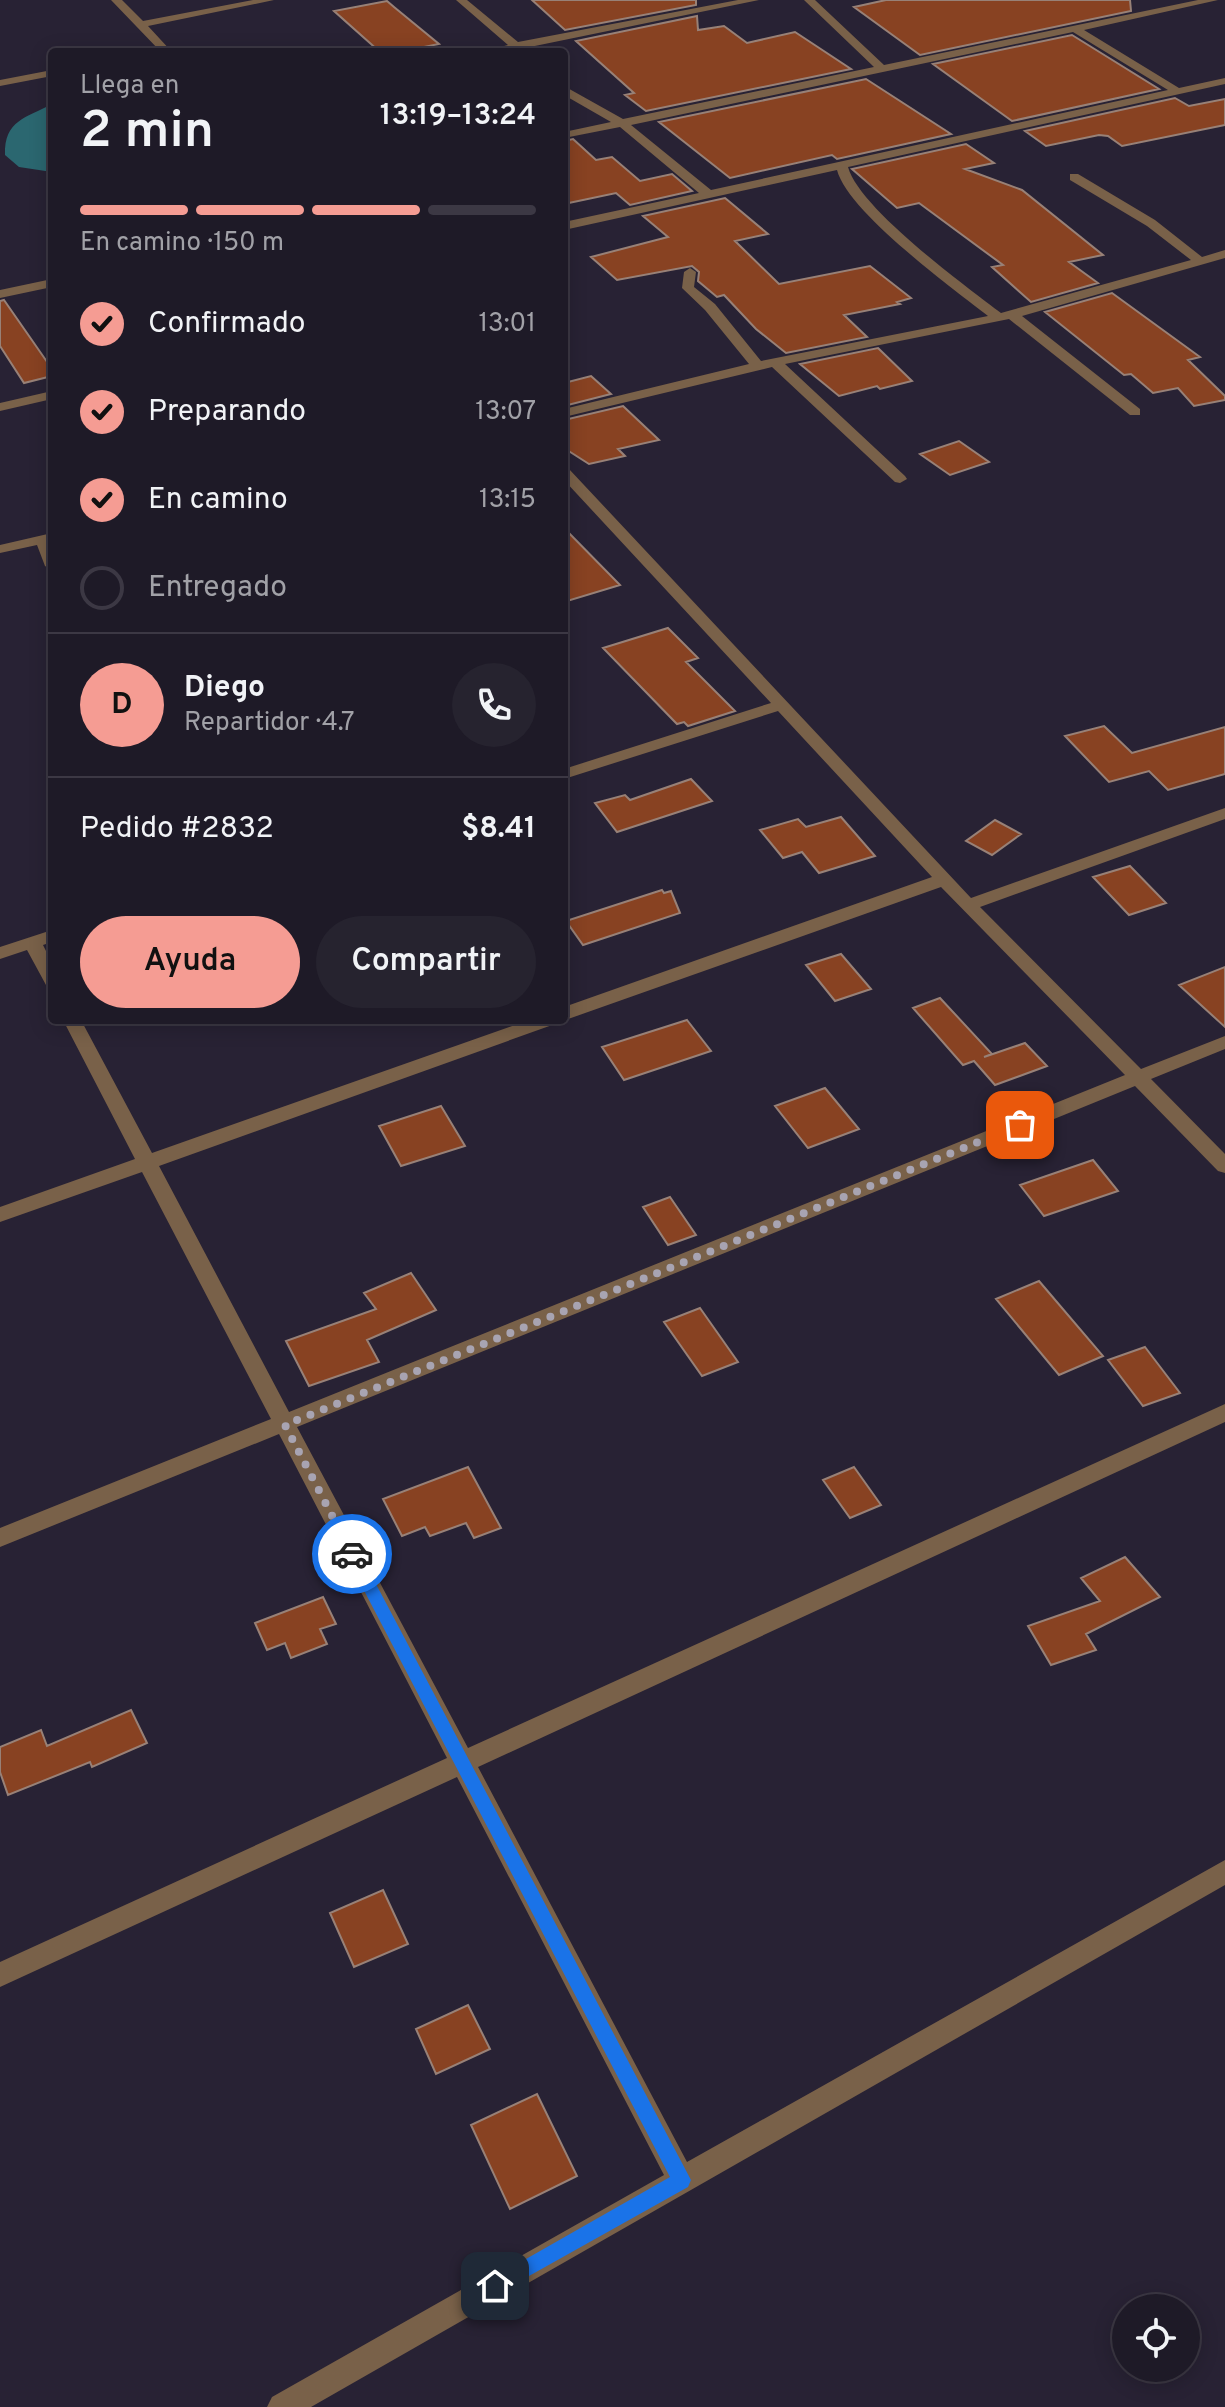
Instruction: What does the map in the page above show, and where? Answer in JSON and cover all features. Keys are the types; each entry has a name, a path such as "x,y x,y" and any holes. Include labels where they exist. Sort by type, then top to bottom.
{"street":[{"path":"116,0 160,48"},
{"path":"138,25 269,0"},
{"path":"461,0 519,48"},
{"path":"525,48 754,0"},
{"path":"809,0 882,69"},
{"path":"1158,0 1176,8"},
{"path":"568,134 1210,3"},
{"path":"1075,29 1177,91"},
{"path":"0,83 48,74"},
{"path":"568,225 1225,81"},
{"path":"568,92 622,123 707,193"},
{"path":"841,164 846,183 861,202 951,281 1005,316 1135,412"},
{"path":"1074,177 1151,223 1200,261"},
{"path":"568,412 775,362 1005,316 1225,254"},
{"path":"690,272 688,288 710,307 758,366"},
{"path":"0,294 48,284"},
{"path":"775,362 900,479"},
{"path":"0,407 48,396"},
{"path":"568,476 968,905 1225,1166"},
{"path":"0,549 47,538"},
{"path":"568,773 782,705"},
{"path":"968,905 1225,813"},
{"path":"568,1013 945,879"},
{"path":"0,953 48,937"},
{"path":"32,942 48,973"},
{"path":"74,1024 682,2180"},
{"path":"0,1215 537,1024"},
{"path":"0,1538 1225,1042"},
{"path":"0,1975 1225,1412"},
{"path":"282,2407 1225,1872"}],"shaded area":[{"path":"48,106 48,171 19,167 5,155 8,134 25,117"}],"building":[{"path":"532,0 696,0 696,5 565,30"},
{"path":"886,0 1130,0 1131,11 920,55 854,7"},
{"path":"387,1 439,44 419,48 376,48 334,11"},
{"path":"697,16 698,30 724,26 747,43 795,32 851,69 646,111 625,95 634,93 576,41"},
{"path":"1072,35 1159,89 1012,121 933,64"},
{"path":"866,79 951,134 837,159 832,155 730,178 659,122"},
{"path":"1175,98 1189,106 1225,99 1225,125 1122,146 1108,136 1099,135 1046,146 1025,131"},
{"path":"573,139 596,160 612,157 640,181 672,174 692,191 630,205 616,193 568,203 568,140"},
{"path":"966,144 994,163 965,169 1022,190 1103,255 1069,262 1098,283 1031,302 992,267 1003,265 919,203 897,208 852,169"},
{"path":"725,198 768,234 735,241 779,284 870,266 911,298 897,302 900,304 844,315 867,337 786,353 756,329 724,295 717,297 698,281 699,272 692,266 617,280 591,257 668,237 643,216"},
{"path":"1112,293 1200,357 1188,360 1225,396 1225,400 1194,406 1178,388 1153,393 1131,374 1124,375 1045,312"},
{"path":"4,300 48,363 48,377 24,383 0,346 0,301"},
{"path":"878,348 912,381 839,396 800,364"},
{"path":"591,376 611,394 568,405 568,382"},
{"path":"623,406 659,440 618,449 625,456 589,464 568,451 568,419"},
{"path":"959,441 989,462 950,475 920,454"},
{"path":"568,532 620,585 568,601"},
{"path":"668,628 698,658 686,662 735,711 688,726 684,722 677,724 603,648"},
{"path":"1104,726 1132,753 1225,727 1225,774 1168,790 1149,771 1109,782 1065,736"},
{"path":"691,779 712,801 617,832 595,803 625,795 630,800"},
{"path":"841,817 875,856 819,873 802,852 783,858 760,830 798,819 806,827"},
{"path":"995,820 1021,834 992,855 966,841"},
{"path":"1130,866 1166,903 1129,915 1093,877"},
{"path":"662,890 664,893 671,891 680,913 583,945 568,920"},
{"path":"841,954 871,989 835,1001 806,965"},
{"path":"1225,967 1225,1027 1179,985"},
{"path":"940,998 992,1054 984,1057 1025,1043 1047,1066 995,1085 974,1061 963,1065 913,1008"},
{"path":"687,1020 711,1051 624,1080 602,1047"},
{"path":"825,1088 859,1129 808,1148 775,1106"},
{"path":"441,1106 465,1146 401,1166 379,1126"},
{"path":"1093,1160 1118,1191 1044,1216 1020,1185"},
{"path":"670,1197 696,1235 668,1245 643,1207"},
{"path":"411,1273 436,1310 367,1340 379,1362 309,1386 286,1341 376,1309 364,1293"},
{"path":"1039,1281 1103,1356 1059,1375 996,1299"},
{"path":"700,1308 738,1362 702,1376 664,1322"},
{"path":"1145,1347 1180,1393 1143,1406 1108,1360"},
{"path":"468,1467 501,1528 474,1538 466,1523 430,1536 425,1527 402,1536 383,1499"},
{"path":"854,1467 881,1505 850,1518 823,1480"},
{"path":"1125,1557 1160,1597 1086,1634 1096,1650 1051,1665 1028,1626 1100,1601 1081,1578"},
{"path":"323,1597 336,1624 320,1629 327,1644 291,1658 285,1643 267,1650 255,1623"},
{"path":"131,1710 147,1743 92,1767 90,1762 8,1795 0,1772 0,1747 41,1730 47,1746"},
{"path":"383,1890 408,1944 354,1967 330,1913"},
{"path":"468,2005 490,2049 436,2074 416,2029"},
{"path":"537,2094 577,2176 510,2209 471,2125"}],"way so far":[{"path":"352,1554 285,1425 1020,1125"}],"route":[{"path":"352,1554 682,2180 495,2286"}]}
